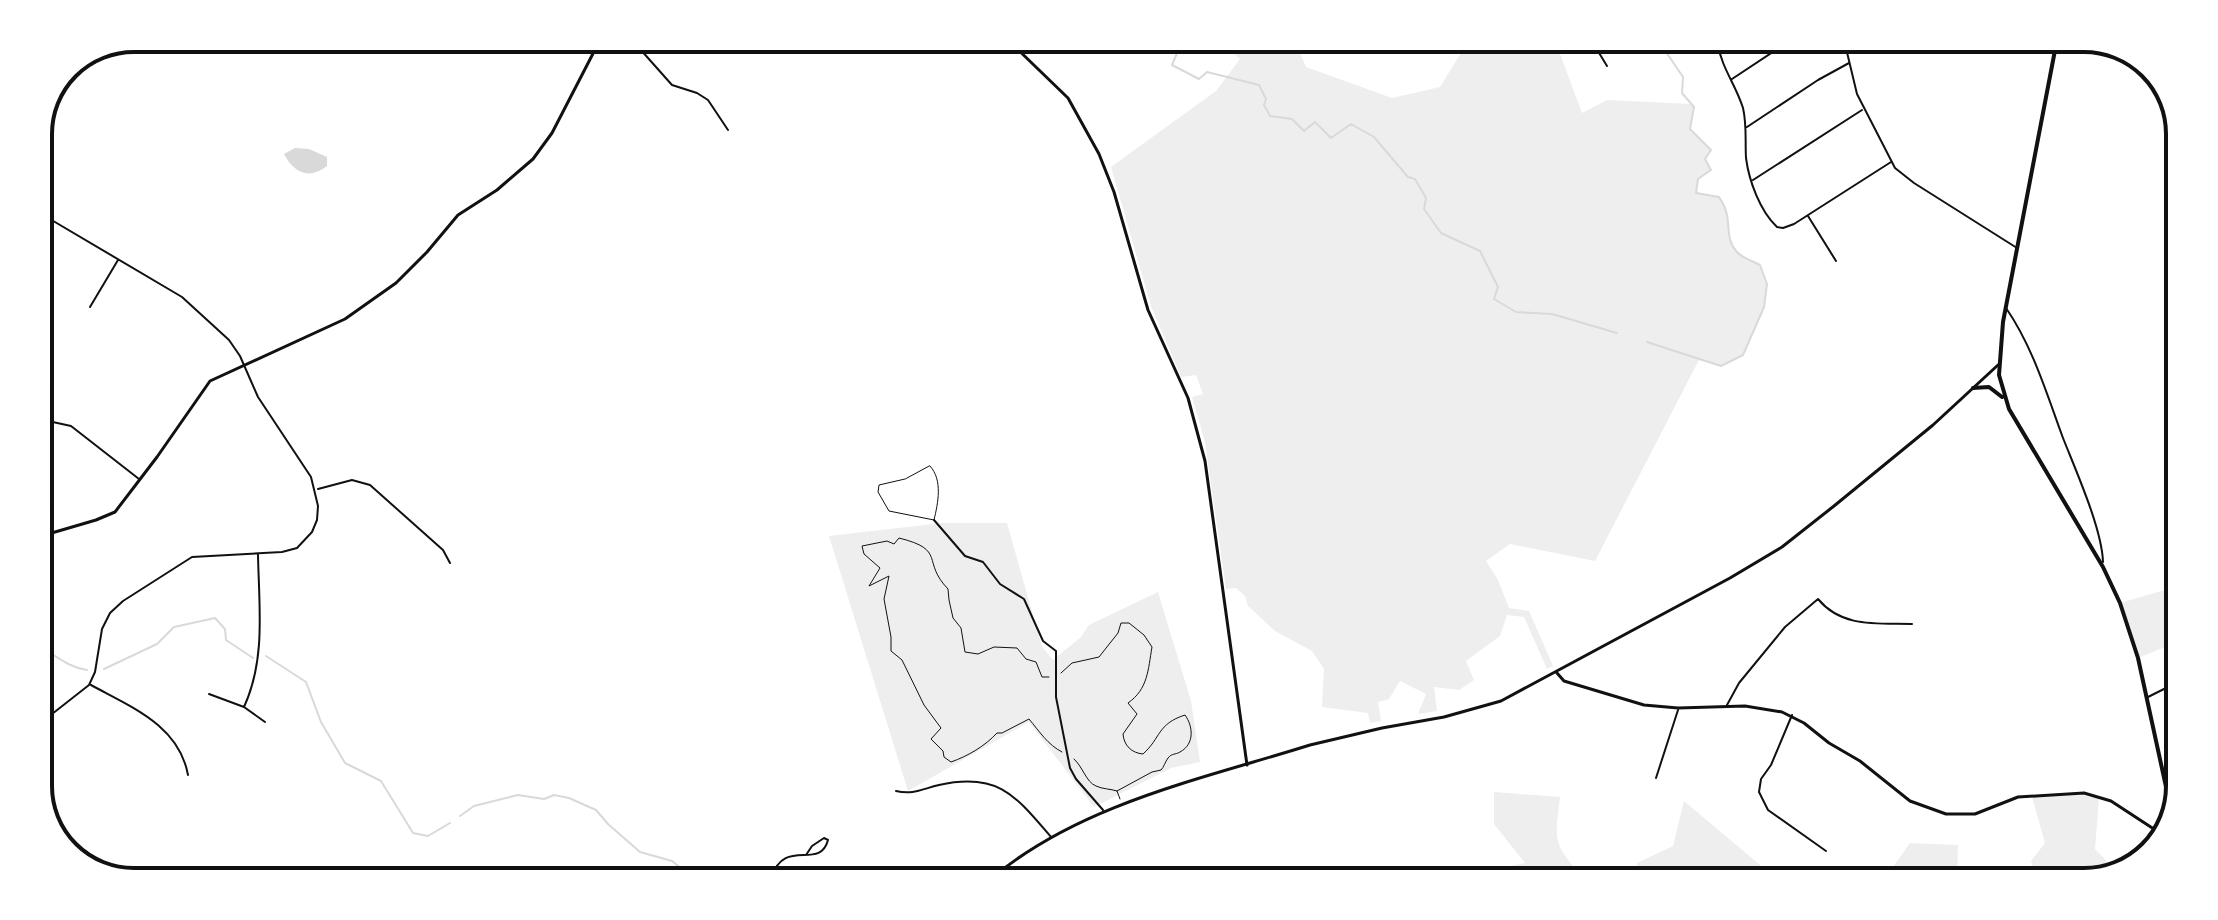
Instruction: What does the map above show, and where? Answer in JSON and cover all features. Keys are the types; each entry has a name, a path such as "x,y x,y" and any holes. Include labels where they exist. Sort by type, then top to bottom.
{"main road":[{"path":"2055,52 1998,365 2004,399 2103,567 2129,628 2166,786"},
{"path":"1973,388 1989,387 2004,399"}],"street":[{"path":"52,533 108,517 121,505 205,385 345,319 376,300 420,260 458,215 497,190 526,166 552,133 594,52"},
{"path":"643,52 672,85 708,100 728,130"},
{"path":"1020,52 1068,98 1099,154 1114,192 1148,310 1188,398 1203,449 1247,765"},
{"path":"1598,52 1607,66"},
{"path":"1719,52 1742,105 1747,162 1752,181 1765,213 1777,227 1786,227 1808,215 1891,162"},
{"path":"1731,80 1773,52"},
{"path":"1847,52 1864,109 1891,162 1914,183 2018,249"},
{"path":"1746,127 1849,63"},
{"path":"1752,181 1864,109"},
{"path":"1808,215 1836,261"},
{"path":"52,220 189,303 233,345 258,397 308,471 316,489 317,520 306,541 286,551 207,554 187,559 123,601 110,613 102,629 90,684 52,715"},
{"path":"90,307 118,260"},
{"path":"2006,308 2021,333 2077,473 2101,542 2103,567"},
{"path":"1006,868 1051,837 1103,811 1345,736 1476,709 1513,696 1782,547 1885,466 1998,365"},
{"path":"52,422 71,426 140,480"},
{"path":"316,489 351,480 370,485 443,550 450,563"},
{"path":"934,520 965,556 983,562 1000,584 1024,599 1043,641 1056,651 1056,697 1070,768 1103,811"},
{"path":"244,707 259,663 257,553"},
{"path":"1726,706 1739,683 1785,627 1818,599 1830,612 1851,622 1912,624"},
{"path":"1557,673 1564,681 1630,702 1678,708 1726,706 1769,709 1792,715 1829,743 1860,761 1910,801 1946,814 1966,816 2018,797 2076,792 2111,801 2154,829"},
{"path":"90,684 158,723 183,754 188,775"},
{"path":"2147,698 2166,688"},
{"path":"209,694 244,707 265,722"},
{"path":"1656,778 1678,708"},
{"path":"1792,715 1771,765 1761,779 1759,792 1768,810 1826,851"},
{"path":"896,791 911,794 949,784 976,782 996,785 1016,798 1051,837"},
{"path":"775,868 782,859 819,853 828,840 818,841 806,855"}],"lane":[{"path":"930,466 936,474 938,493 934,520 889,511 878,492 879,485 905,479 930,466"}],"path":[{"path":"899,538 928,548 938,579 948,589 953,618 961,628 965,652 978,654 994,647 1014,647 1026,659 1036,662 1042,677 1056,675 1072,663 1099,657 1124,622 1151,643 1147,683 1141,693 1128,703 1137,714 1123,737 1134,752 1143,754 1168,723 1185,715 1192,728 1189,744 1183,751 1168,757 1161,770 1117,791 1094,785 1068,755 1053,747 1029,719 997,733 979,749 959,759 951,762 944,757 943,751 931,739 941,728 924,705 902,660 891,651 884,599 889,576 869,586 880,568 864,554 862,546 887,541 894,544 899,538"},
{"path":"1117,791 1122,805"}],"shaded area":[{"path":"1233,52 1299,52 1306,67 1392,98 1440,87 1461,52 1559,52 1582,113 1607,100 1691,104 1694,107 1690,129 1711,150 1705,159 1711,170 1698,179 1697,192 1719,197 1724,205 1733,246 1742,256 1760,265 1767,284 1764,307 1743,355 1721,366 1699,360 1595,561 1510,544 1486,561 1498,580 1509,608 1529,611 1553,666 1547,669 1524,617 1507,615 1500,636 1466,661 1474,680 1459,690 1434,687 1437,711 1418,714 1426,694 1400,681 1389,699 1378,702 1381,721 1370,723 1368,713 1322,707 1324,669 1312,651 1275,631 1248,606 1245,596 1236,588 1226,589 1205,442 1192,397 1203,394 1196,375 1181,377 1151,306 1111,167 1216,91 1240,59"},
{"path":"295,148 309,149 327,157 327,166 314,173 297,170 284,154"},
{"path":"942,523 1007,523 1042,647 1053,660 1081,637 1089,625 1158,592 1191,701 1200,762 1171,768 1094,807 1029,722 908,791 829,536"},
{"path":"2166,590 2166,647 2138,658 2120,603"},
{"path":"1494,792 1560,797 1558,841 1575,868 1501,868 1525,863 1494,824"},
{"path":"2075,794 2099,798 2095,849 2109,864 2084,868 2033,868 2031,861 2045,843 2032,797"},
{"path":"1684,801 1764,868 1637,868 1637,863 1673,846"},
{"path":"1910,843 1958,845 1957,868 1892,868"}],"waterway":[{"path":"1174,52 1177,53 1172,65 1199,79 1207,72 1259,85 1270,116 1292,119 1304,131 1315,122 1331,138 1351,124 1374,137 1408,177 1415,179 1426,198 1424,209 1441,233 1480,251 1498,287 1494,299 1516,312 1552,314 1617,333"},
{"path":"1647,342 1721,366 1743,355 1764,307 1767,284 1760,265 1742,256 1733,246 1724,205 1719,197 1696,193 1698,179 1711,170 1705,159 1711,150 1690,129 1694,107 1682,93 1683,77 1666,52"},
{"path":"104,669 157,644 174,627 215,618 225,629 226,640 253,658"},
{"path":"52,654 87,670"},
{"path":"266,656 306,682 321,722 345,763 381,781 413,833 428,836 450,823"},
{"path":"460,816 474,806 518,795 544,799 554,795 569,798 596,810 640,852 672,861 681,868"}]}
